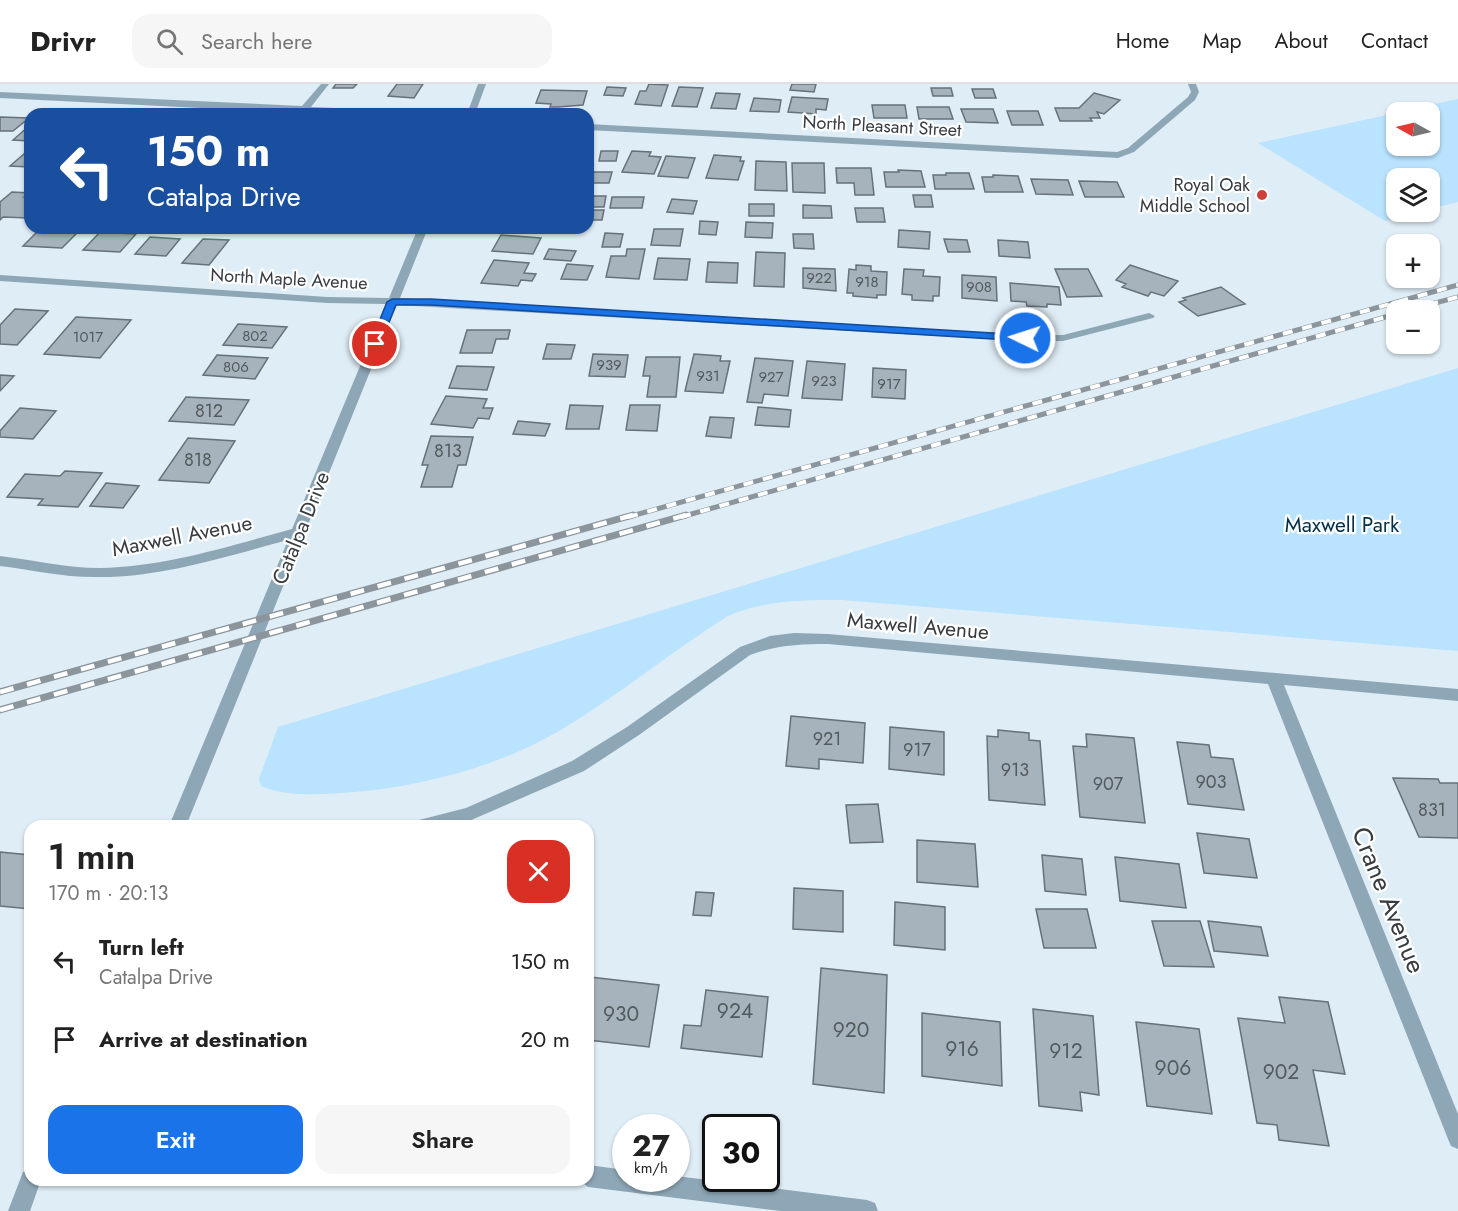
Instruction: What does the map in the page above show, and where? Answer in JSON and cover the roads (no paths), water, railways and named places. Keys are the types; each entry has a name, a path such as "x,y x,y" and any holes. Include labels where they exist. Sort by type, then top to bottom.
{"street":[{"path":"306,108 325,84"},
{"path":"473,108 482,84"},
{"name":"North Pleasant Street","path":"594,127 1105,156 1118,155 1131,150 1192,98 1195,92 1192,84"},
{"path":"0,95 263,108"},
{"name":"Catalpa Drive","path":"179,820 420,234"},
{"name":"North Maple Avenue","path":"0,278 327,300 431,302 1025,338 1063,338 1149,316"},
{"name":"Maxwell Avenue","path":"0,561 85,572 115,572 161,565 299,532"},
{"name":"Maxwell Avenue","path":"445,820 469,814 578,766 633,731 745,651 770,642 794,638 828,639 1458,695"},
{"name":"Crane Avenue","path":"1274,680 1458,1139"},
{"path":"594,1177 867,1211"},
{"path":"19,1211 29,1186"}],"railway":[{"path":"628,517 1458,285"},
{"path":"1440,302 1458,297"},
{"path":"681,517 1386,317"},
{"path":"0,692 633,515"},
{"path":"0,710 686,515"}],"place":[{"name":"Royal Oak Middle School","path":"1262,195"}],"park label":[{"name":"Maxwell Park","path":"1342,525"}]}
